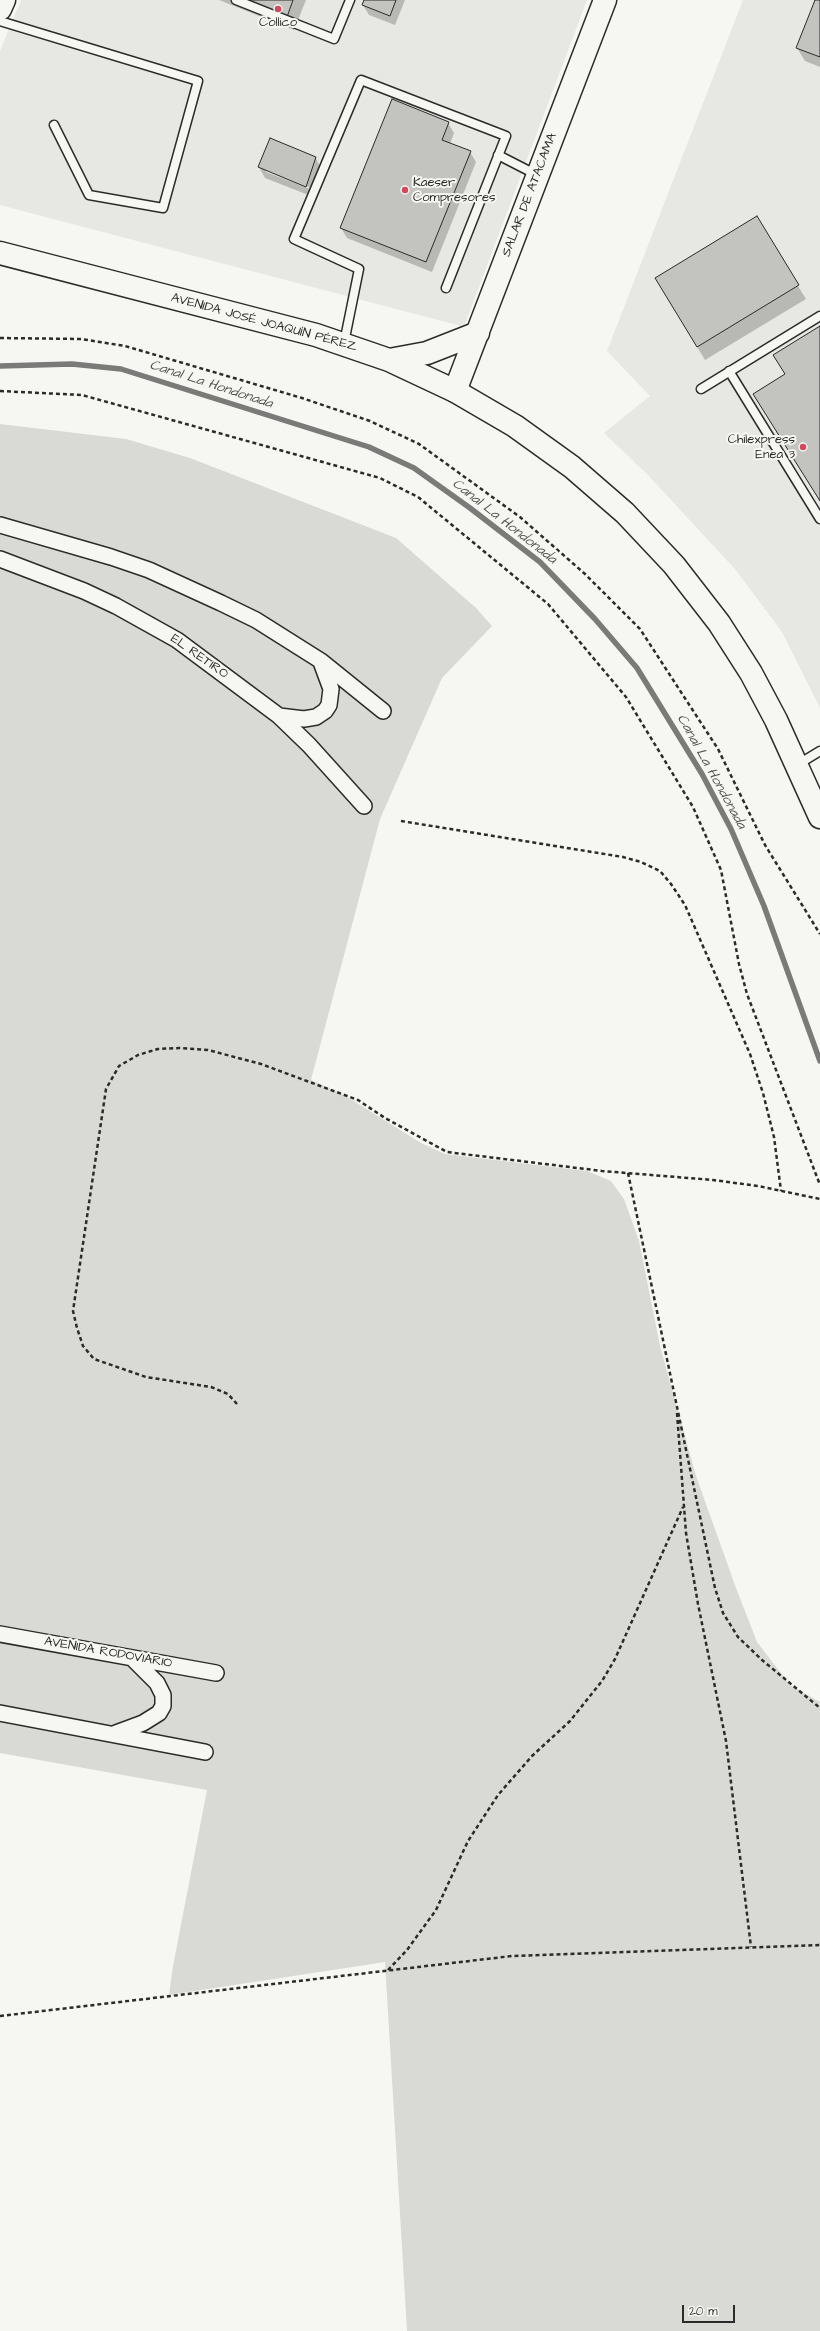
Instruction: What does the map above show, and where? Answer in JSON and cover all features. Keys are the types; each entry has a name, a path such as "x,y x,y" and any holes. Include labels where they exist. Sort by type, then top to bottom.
{"main road":[{"path":"0,9 4,0"},
{"name":"SALAR DE ATACAMA","path":"455,391 605,0"},
{"name":"AVENIDA JOSÉ JOAQUÍN PÉREZ","path":"0,254 344,344 389,360 455,391 486,407 544,445 599,489 649,538 697,594 736,648 764,696 820,817"},
{"path":"389,360 428,353 478,333"}],"street":[{"path":"0,525 111,557 186,585 256,620 321,661 383,711"},
{"name":"EL RETIRO","path":"0,559 84,591 146,622 210,664 279,716 332,770 364,806"},
{"path":"279,716 304,719 316,717 325,711 329,705 331,689 321,661"},
{"name":"AVENIDA RODOVIARIO","path":"0,1634 216,1673"},
{"path":"113,1734 143,1723 159,1713 163,1706 163,1695 157,1683 132,1658"},
{"path":"0,1713 205,1752"}],"lane":[{"path":"236,0 334,39 350,0"},
{"path":"0,21 198,81 163,208 89,195 54,125"},
{"path":"344,344 359,269 294,239 361,80 506,136 446,288"},
{"path":"498,155 538,175"},
{"path":"701,389 820,316"},
{"path":"729,371 820,519"},
{"path":"797,765 820,751"}],"path":[{"path":"0,338 81,339 125,346 302,398 370,421 419,444 520,517 585,574 640,629 718,749 765,845 820,934"},
{"path":"0,391 36,391 82,396 380,478 418,497 548,604 626,697 693,807 721,870 739,964 747,994 820,1185"},
{"path":"401,821 623,857 641,862 660,871 685,905 750,1054 764,1093 774,1137 781,1191"},
{"path":"237,1404 228,1394 211,1387 146,1377 94,1359 83,1346 72,1311 106,1089 119,1066 138,1055 158,1049 208,1050 261,1064 358,1100 385,1118 447,1152 628,1173 713,1180 758,1186 820,1199"},
{"path":"628,1173 715,1588 723,1613 742,1642 820,1708"},
{"path":"677,1406 683,1507 698,1604 726,1741 751,1947"},
{"path":"388,1970 407,1950 436,1910 468,1841 498,1796 532,1756 570,1721 602,1681 615,1659 683,1507"},
{"path":"0,2016 512,1956 820,1945"}],"shaded area":[{"path":"21,0 587,0 465,324 461,326 0,205 0,51"},
{"path":"743,0 820,0 820,708 782,632 735,569 646,473 604,433 650,396 607,351"},
{"path":"0,424 126,439 190,458 396,538 476,608 492,626 442,678 380,819 311,1080 344,1095 421,1143 445,1154 587,1171 611,1181 624,1199 639,1241 660,1346 696,1476 757,1642 790,1685 820,1702 820,2331 407,2331 385,1962 169,1995 173,1966 207,1790 0,1753"}],"building":[{"name":"Collico","path":"244,0 293,0 287,17"},
{"path":"364,0 396,0 390,16 362,5"},
{"path":"815,0 820,0 820,57 796,48"},
{"name":"Kaeser Compresores","path":"392,99 449,122 442,140 471,151 426,262 340,228"},
{"path":"270,138 316,157 306,187 258,167"},
{"path":"757,216 799,285 697,347 655,278"},
{"name":"Chilexpress Enea 3","path":"820,326 820,501 753,394 785,374 773,355"}],"waterway":[{"name":"Canal La Hondonada","path":"0,366 72,364 121,369 369,447 414,468 470,508 540,562 595,619 637,668 702,774 731,829 764,906 820,1061"}],"place":[{"name":"Collico","path":"278,9"},
{"name":"Kaeser Compresores","path":"405,190"},
{"name":"Chilexpress Enea 3","path":"803,447"}]}
